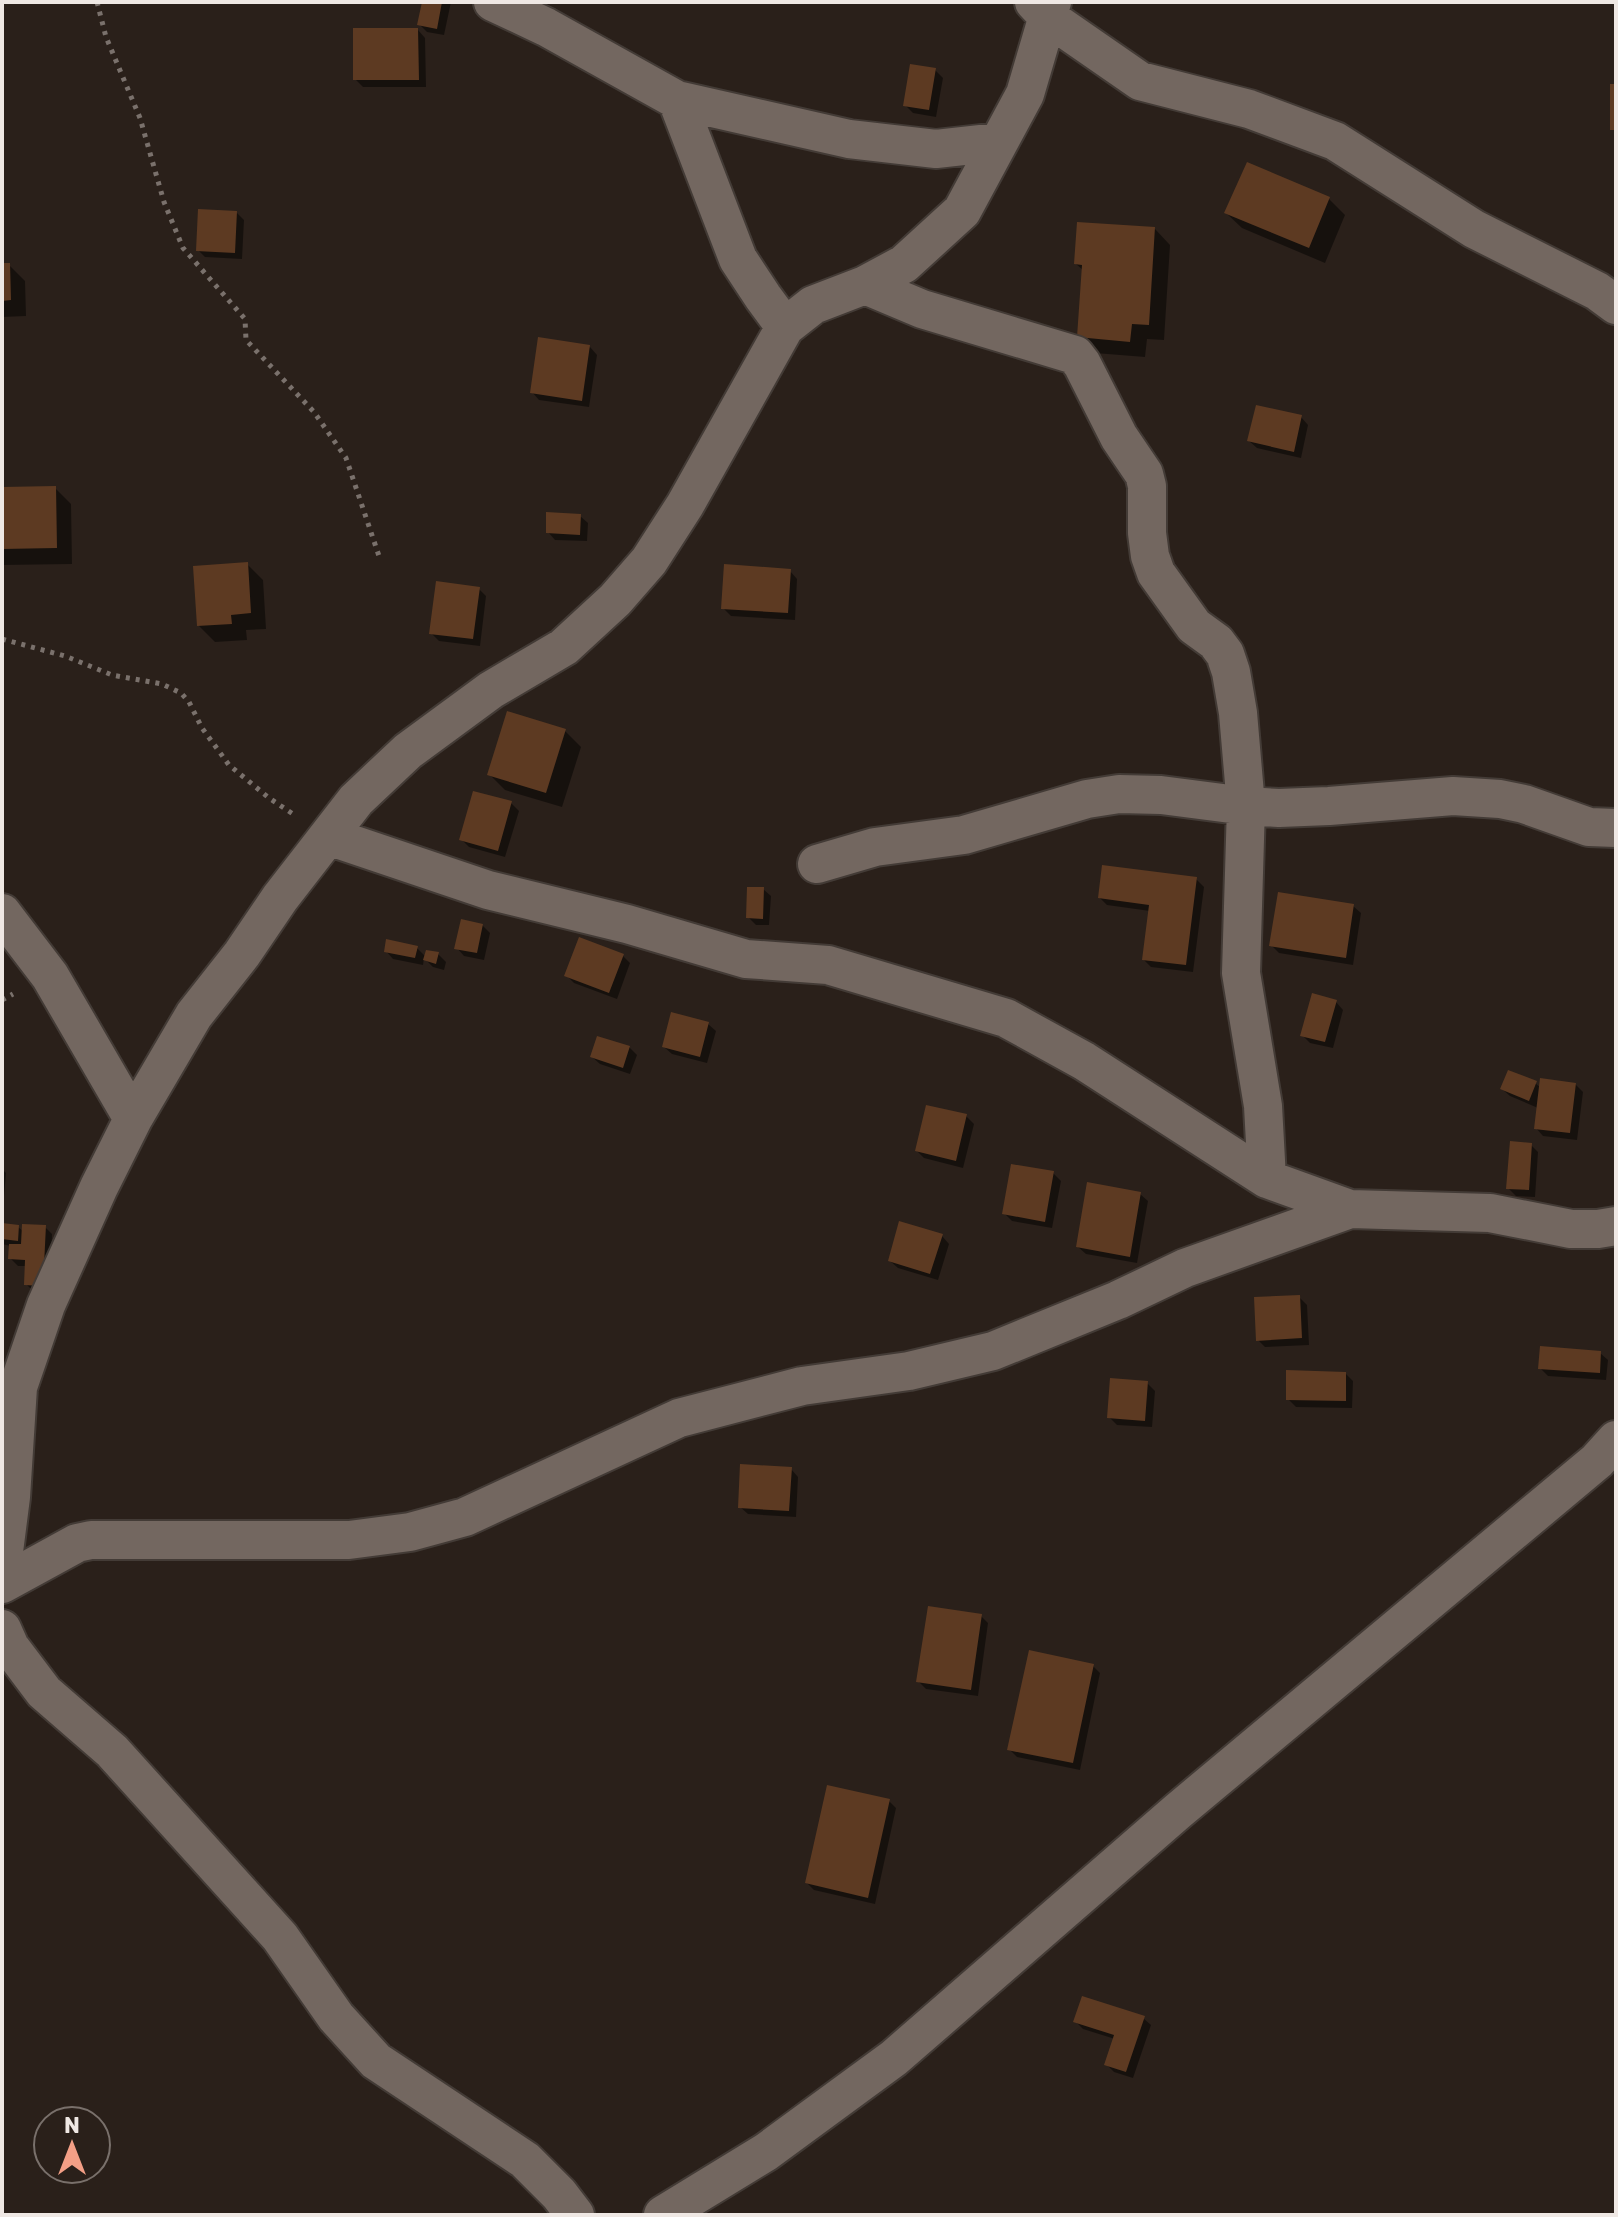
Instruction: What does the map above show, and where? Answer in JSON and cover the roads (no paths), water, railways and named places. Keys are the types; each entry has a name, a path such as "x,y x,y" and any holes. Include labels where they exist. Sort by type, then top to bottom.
{"street":[{"path":"493,2 546,27 677,100 849,139 936,149 999,142"},
{"path":"2,1567 11,1497 18,1387 46,1305 133,1119 194,1015 356,800 408,751 491,690 564,647 615,600 649,561 685,505 785,327 813,305 865,285 904,264 962,211 1025,94 1045,7 1140,81 1249,109 1335,141 1474,229 1610,296"},
{"path":"677,100 738,259 785,327"},
{"path":"865,285 922,309 1075,355 1119,437 1144,474 1149,545 1156,573 1194,626 1216,642 1225,654 1238,713 1246,806 1241,973 1263,1106 1267,1179"},
{"path":"817,864 875,847 964,835 1087,799 1119,794 1161,795 1279,808 1453,796 1500,799 1524,804 1589,827 1616,828"},
{"path":"328,836 488,890 627,924 746,959 828,965 1006,1018 1084,1061 1267,1179 1350,1209 1490,1213 1571,1229 1616,1226"},
{"path":"2,913 50,976 133,1119"},
{"path":"2,1584 77,1543 91,1540 349,1540 410,1532 465,1517 679,1418 802,1386 909,1371 993,1351 1118,1300 1185,1268 1350,1209"},
{"path":"663,2215 766,2152 894,2058 1178,1811 1597,1461 1616,1440"},
{"path":"2,1629 10,1647 44,1692 112,1751 280,1937 336,2017 376,2061 525,2160 575,2215"}]}
